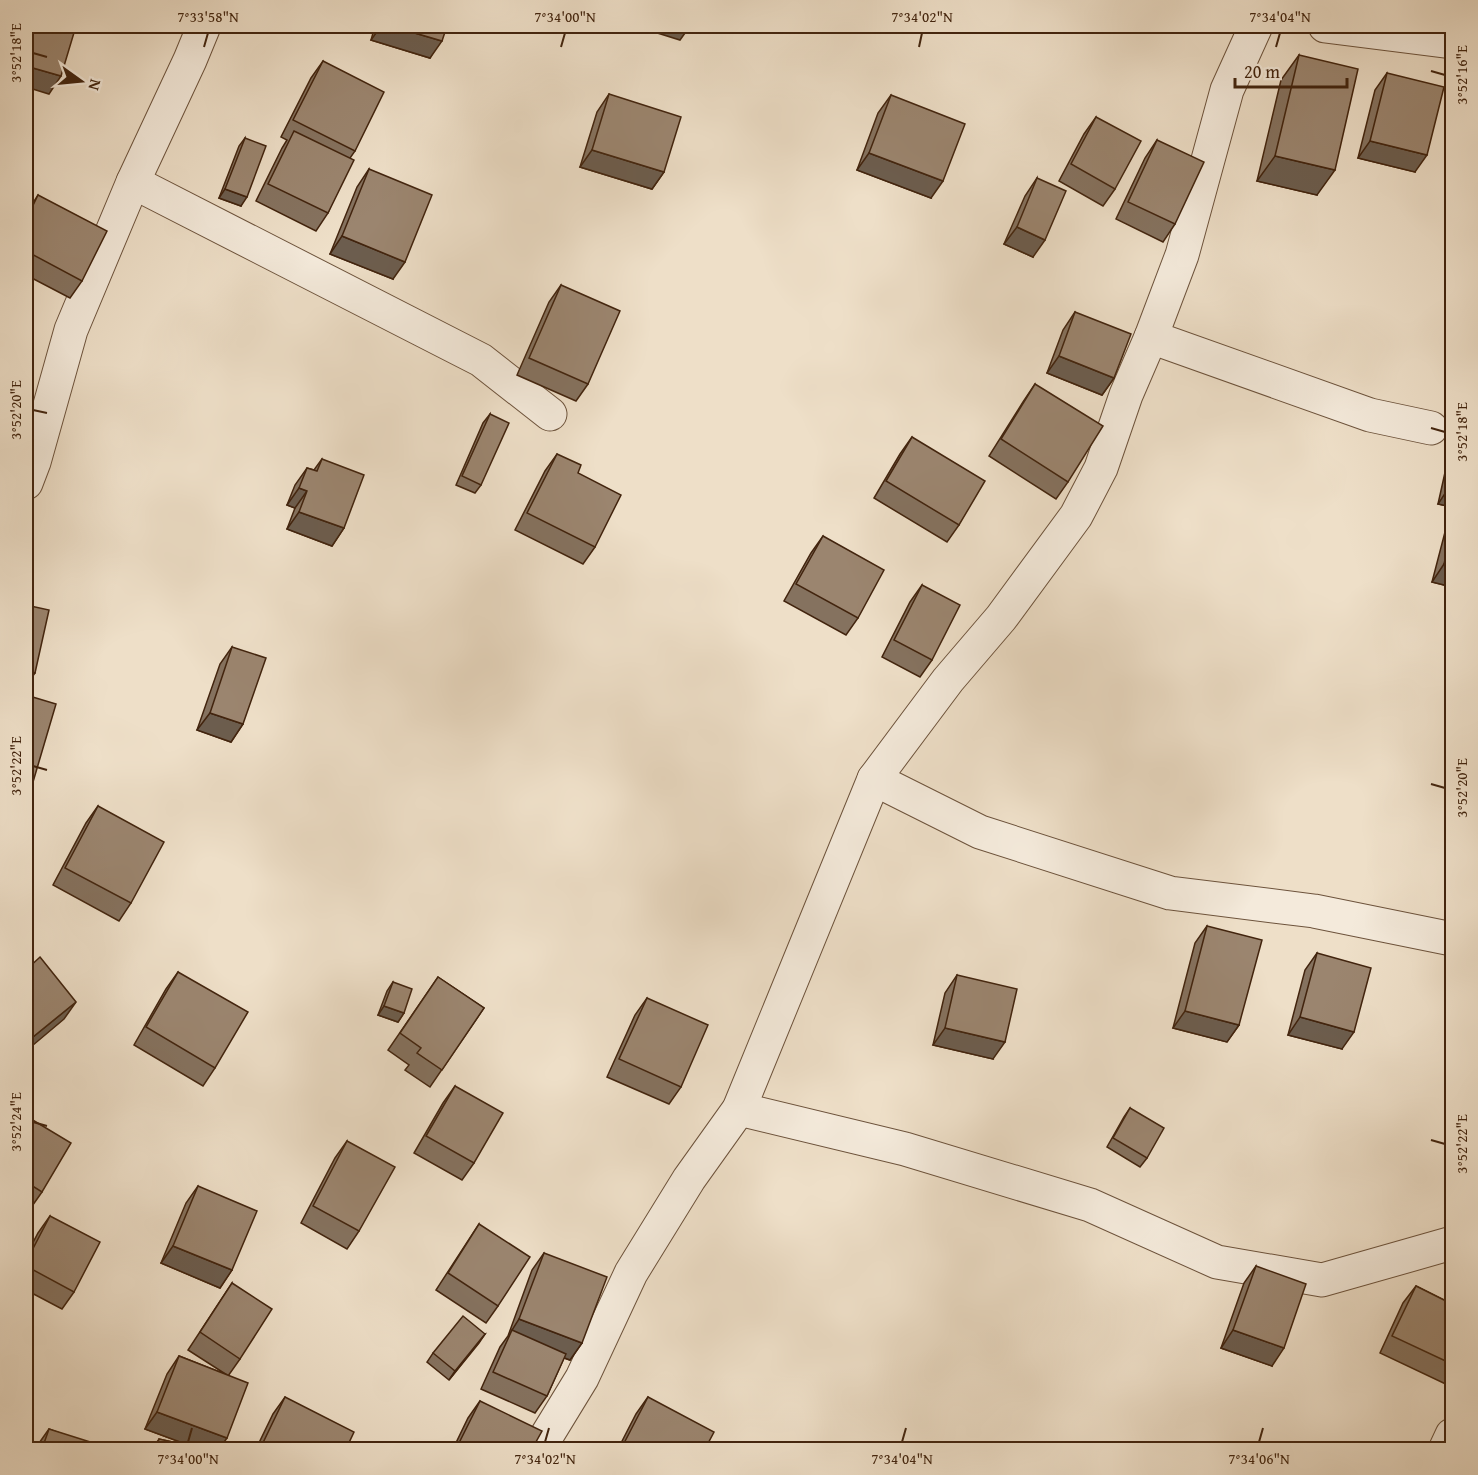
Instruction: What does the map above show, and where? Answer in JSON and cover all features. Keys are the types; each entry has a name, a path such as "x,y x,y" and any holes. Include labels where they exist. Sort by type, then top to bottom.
{"street":[{"path":"26,483 71,330 133,182 204,26"},
{"path":"538,1449 582,1378 631,1273 689,1179 740,1109 874,779 948,680 1001,618 1076,516 1101,468 1125,395 1151,337 1182,255 1227,90 1256,26"},
{"path":"1325,26 1452,42"},
{"path":"133,182 481,360 550,414"},
{"path":"1151,337 1370,415 1431,428"},
{"path":"874,779 980,832 1170,892 1314,911 1452,939"},
{"path":"740,1109 905,1149 1090,1205 1217,1262 1322,1280 1452,1243"},
{"path":"1445,1449 1452,1435"}],"building":[{"path":"26,26 76,26 61,76 26,66"},
{"path":"391,26 447,26 442,41"},
{"path":"1299,55 1358,69 1335,170 1275,156"},
{"path":"323,61 384,92 355,151 293,120"},
{"path":"1387,73 1444,87 1427,155 1370,141"},
{"path":"609,94 681,117 664,172 592,150"},
{"path":"891,95 965,124 943,181 869,153"},
{"path":"1096,117 1141,141 1115,189 1071,164"},
{"path":"294,131 354,160 328,213 268,184"},
{"path":"245,138 266,146 247,197 225,189"},
{"path":"1157,140 1204,162 1175,224 1128,202"},
{"path":"369,169 432,195 405,262 342,236"},
{"path":"1037,178 1066,191 1045,240 1017,227"},
{"path":"38,195 107,231 82,281 26,251 26,220"},
{"path":"561,285 620,311 588,384 529,358"},
{"path":"1075,312 1131,334 1114,378 1059,356"},
{"path":"1035,384 1103,426 1068,482 1001,439"},
{"path":"490,414 509,423 481,485 462,476"},
{"path":"912,437 985,481 959,525 886,481"},
{"path":"557,454 581,465 578,473 621,495 595,547 527,513"},
{"path":"322,459 364,475 344,528 299,512 307,491 299,488 307,468 317,471"},
{"path":"1452,531 1452,567 1444,564"},
{"path":"823,536 884,570 858,618 796,584"},
{"path":"922,585 960,605 932,660 894,640"},
{"path":"26,605 49,610 35,673 26,670"},
{"path":"232,647 266,658 243,724 210,713"},
{"path":"26,695 56,704 33,782 26,780"},
{"path":"98,806 164,842 131,903 65,868"},
{"path":"1207,926 1262,940 1239,1025 1185,1011"},
{"path":"1317,953 1371,968 1354,1032 1300,1017"},
{"path":"40,957 76,1002 28,1041 26,1037 26,970"},
{"path":"178,972 248,1012 215,1068 146,1027"},
{"path":"957,975 1017,989 1005,1042 945,1028"},
{"path":"438,977 484,1008 442,1070 417,1053 421,1048 400,1033"},
{"path":"393,982 412,989 404,1013 384,1006"},
{"path":"647,998 708,1025 681,1087 619,1059"},
{"path":"455,1086 503,1113 474,1163 426,1136"},
{"path":"1130,1108 1164,1128 1147,1158 1113,1138"},
{"path":"26,1116 71,1143 42,1192 26,1182"},
{"path":"347,1141 395,1167 359,1231 313,1206"},
{"path":"198,1186 257,1211 232,1270 173,1246"},
{"path":"50,1216 100,1242 74,1292 26,1266"},
{"path":"479,1224 530,1257 498,1306 448,1273"},
{"path":"544,1253 607,1277 582,1343 519,1319"},
{"path":"1256,1266 1306,1284 1284,1348 1233,1330"},
{"path":"232,1283 272,1309 240,1359 200,1332"},
{"path":"1416,1286 1452,1304 1452,1364 1392,1336"},
{"path":"463,1316 485,1334 455,1371 433,1353"},
{"path":"512,1330 566,1354 547,1396 493,1372"},
{"path":"179,1356 248,1383 227,1438 157,1412"},
{"path":"285,1397 354,1432 346,1449 260,1449"},
{"path":"648,1397 714,1432 705,1449 621,1449"},
{"path":"480,1401 542,1431 532,1449 456,1449"},
{"path":"26,1410 32,1412 26,1432"},
{"path":"49,1429 103,1446 102,1449 42,1449"},
{"path":"159,1439 204,1449 156,1449"}]}
